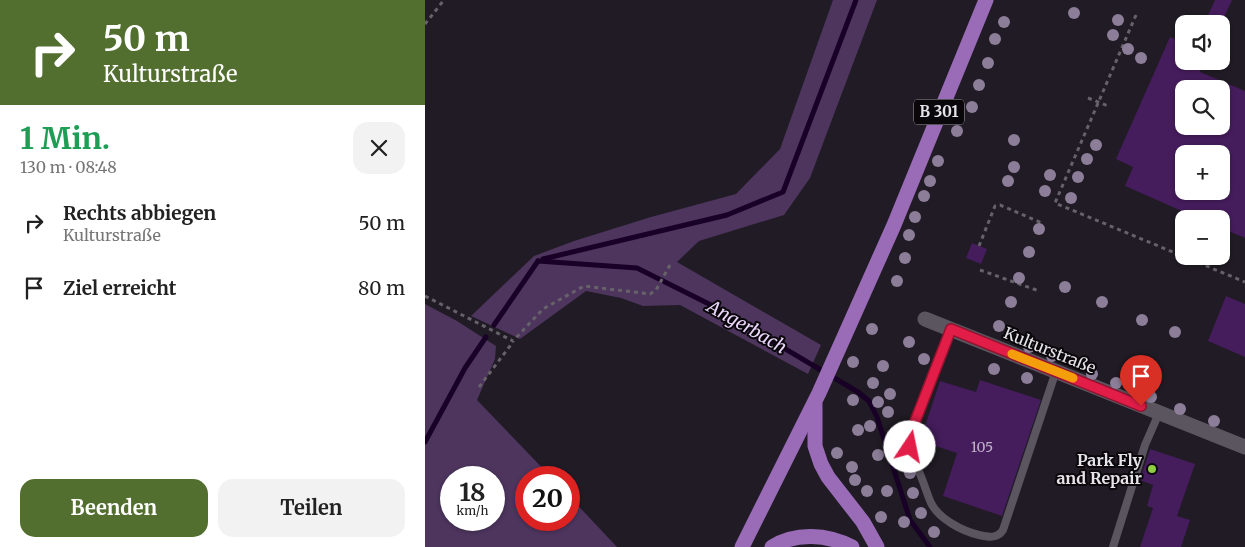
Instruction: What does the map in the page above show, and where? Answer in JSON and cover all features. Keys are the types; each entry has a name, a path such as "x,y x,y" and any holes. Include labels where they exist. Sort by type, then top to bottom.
{"main road":[{"name":"B 301","path":"742,547 817,397 894,225 986,0"},
{"name":"B 301","path":"817,397 815,446 821,464 828,477 863,522 877,547"},
{"path":"772,547 791,539 809,536 827,538 852,547"}],"street":[{"name":"Kulturstraße","path":"925,319 1245,447"}],"lane":[{"path":"951,329 911,432 910,447 932,505 951,524 966,531 994,537 1003,530 1056,371"},
{"path":"1113,547 1145,445 1159,413"}],"path":[{"path":"425,24 444,0"},
{"path":"1136,15 1055,203 1245,282"},
{"path":"1089,98 1109,106"},
{"path":"979,246 995,206 1000,205 1042,223"},
{"path":"479,387 513,341 543,309 584,286 649,294 656,290 670,265"},
{"path":"980,270 1039,291"},
{"path":"425,296 513,341"}],"shaded area":[{"path":"833,0 877,0 810,178 784,215 699,241 677,262 821,345 808,374 680,305 643,306 621,298 586,291 520,339 471,316 534,256 574,241 651,217 736,194 780,149"},
{"path":"425,304 457,321 496,346 495,359 477,400 540,466 515,466 515,531 580,531 580,508 617,547 425,547"}],"building":[{"path":"1215,0 1232,0 1225,15 1208,15"},
{"path":"1170,37 1175,39 1175,70 1201,70 1200,72 1219,80 1175,80 1175,135 1230,135 1230,85 1245,91 1245,238 1230,232 1230,210 1180,210 1125,186 1133,167 1116,159"},
{"path":"972,243 987,249 981,264 966,258"},
{"path":"1226,296 1245,304 1245,357 1208,341"},
{"path":"980,380 1041,400 1002,516 943,496 957,453 920,441 940,381 976,392"},
{"path":"1150,449 1195,464 1177,516 1190,520 1181,547 1140,547 1153,508 1147,506 1153,485 1140,480"}],"waterway":[{"path":"543,259 727,215 783,192 856,0"},
{"name":"Angerbach","path":"538,261 637,268 713,306 858,392 869,401 877,417 910,520 930,547"},
{"name":"Angerbach","path":"494,325 538,261"},
{"name":"Angerbach","path":"425,442 465,368 486,337"}],"slow traffic":[{"path":"1012,354 1073,378"}],"place":[{"name":"Park Fly and Repair","path":"1152,469"}],"route":[{"path":"910,447 911,432 951,329 1141,406"}]}
